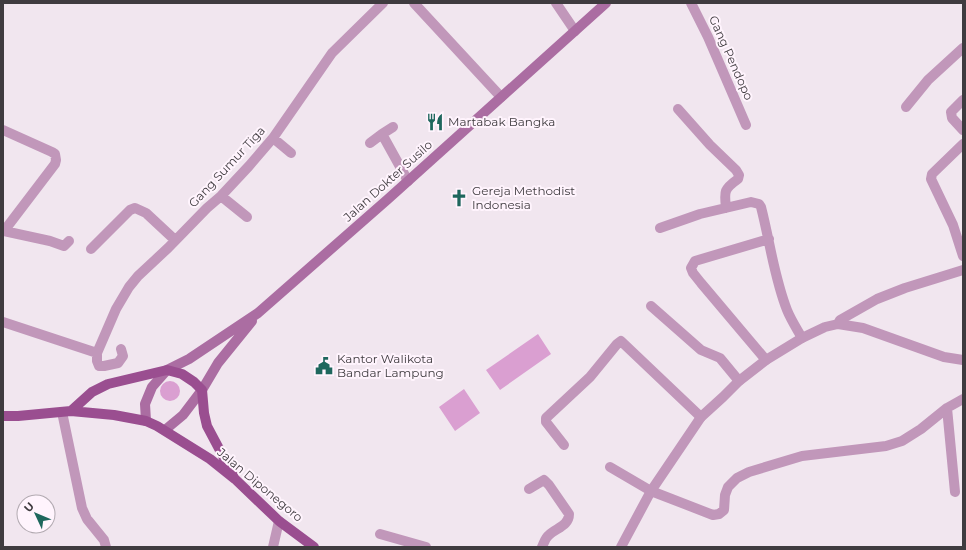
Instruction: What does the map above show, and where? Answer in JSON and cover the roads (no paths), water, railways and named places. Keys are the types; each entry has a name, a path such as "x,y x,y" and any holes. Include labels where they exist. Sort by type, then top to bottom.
{"main road":[{"name":"Jalan Dokter Susilo","path":"146,421 144,404 152,387 167,370 189,359 258,313 408,181 606,3"},
{"name":"Jalan Dokter Susilo","path":"165,430 184,415 202,390 218,363 258,313"},
{"path":"66,411 92,392 108,384 167,370 182,374 194,382 202,390 207,426 235,479"},
{"name":"Jalan Diponegoro","path":"3,416 66,411 114,415 146,421 165,430 210,459 235,479 279,521 314,547"}],"street":[{"name":"Gang Sumur Tiga","path":"98,353 116,310 129,287 138,276 221,196 273,138 332,53 383,3"},
{"path":"414,3 501,97"},
{"path":"556,3 575,30"},
{"name":"Gang Pendopo","path":"691,3 708,37 746,125"},
{"path":"906,107 928,80 963,48"},
{"path":"963,100 951,112 952,118 963,130"},
{"path":"678,109 739,175 738,179 727,186 724,194 726,208"},
{"path":"370,143 393,127"},
{"path":"3,130 52,152 55,154 56,160 55,164 4,231 50,241 64,246 69,241"},
{"path":"382,134 408,181"},
{"path":"273,138 291,153"},
{"path":"963,144 932,174 931,178 953,225 963,256"},
{"path":"221,196 247,217"},
{"path":"660,228 700,214 751,202 759,204 769,238 776,276 785,304 802,338"},
{"path":"91,249 130,210 135,208 146,213 175,240"},
{"path":"766,360 701,283 691,268 695,261 769,238"},
{"path":"838,324 840,320 877,299 905,288 963,270"},
{"path":"651,306 701,350 720,358 739,381"},
{"path":"3,322 98,353 96,362 99,366 118,363 123,356 121,349"},
{"path":"621,547 650,491 702,417 739,381 766,360 802,338 825,327 838,324 863,328 944,357 963,360"},
{"path":"564,445 546,422 546,418 590,376 621,341 702,417"},
{"path":"610,467 650,491 713,515 719,514 724,510 725,495 728,487 736,478 749,472 802,456 886,446 902,441 921,429 947,408 963,399"},
{"path":"947,408 955,492"},
{"path":"66,411 82,508 87,519 104,540 106,547"},
{"path":"529,489 544,480 569,514 567,523 549,534 545,540 544,547"},
{"path":"273,547 279,521"},
{"path":"380,534 426,547"}],"place":[{"name":"Martabak Bangka","path":"435,122"},
{"name":"Gereja Methodist Indonesia","path":"459,198"},
{"name":"Kantor Walikota Bandar Lampung","path":"324,366"}]}
